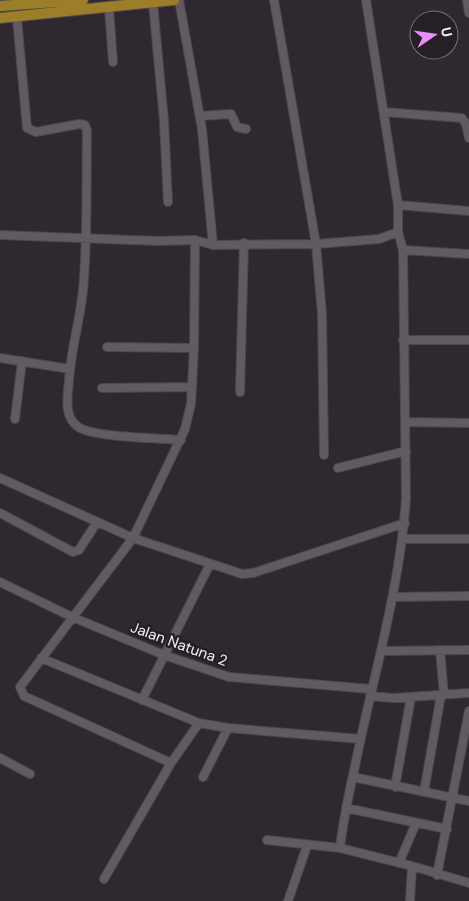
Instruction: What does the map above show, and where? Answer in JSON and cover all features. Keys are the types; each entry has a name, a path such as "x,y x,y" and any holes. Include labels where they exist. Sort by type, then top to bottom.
{"main road":[{"path":"0,6 77,0"},
{"path":"0,18 17,18 109,8 141,2 153,3 174,0"}],"street":[{"path":"74,12 77,0"},
{"path":"179,0 200,116 213,245"},
{"path":"274,0 316,244 322,314 324,455"},
{"path":"340,848 346,808 370,692 382,651 393,596 404,523 406,451 403,250 398,232 398,205 366,0"},
{"path":"467,0 469,13"},
{"path":"153,3 164,121 168,202"},
{"path":"109,8 113,62"},
{"path":"17,18 26,128 36,132 79,124 87,129 83,292 70,369 68,411 73,422 80,428 93,433 181,440"},
{"path":"384,112 462,118 466,124 469,138"},
{"path":"200,116 231,114 237,127 246,129"},
{"path":"398,205 469,211"},
{"path":"0,235 158,242 195,240 213,245 244,243 316,244 379,239 398,232"},
{"path":"171,763 24,696 20,689 22,682 133,538 181,440 188,416 192,387 195,240"},
{"path":"240,392 244,243"},
{"path":"403,250 469,254"},
{"path":"403,340 469,340"},
{"path":"108,347 194,348"},
{"path":"0,358 70,369"},
{"path":"15,419 22,361"},
{"path":"102,388 192,387"},
{"path":"405,422 469,423"},
{"path":"338,468 406,451"},
{"path":"0,478 133,538 238,573 253,573 404,523"},
{"path":"0,513 72,552 78,550 97,522"},
{"path":"402,540 469,538"},
{"path":"142,700 210,564"},
{"name":"Jalan Natuna 2","path":"0,582 72,617 164,655 229,677 411,697 469,693"},
{"path":"393,596 469,596"},
{"path":"424,792 443,695 440,650"},
{"path":"382,651 469,650"},
{"path":"41,658 199,723 228,728 361,739"},
{"path":"395,787 411,697"},
{"path":"437,875 469,711"},
{"path":"104,879 171,763 199,723"},
{"path":"203,777 228,728"},
{"path":"0,758 30,774"},
{"path":"353,777 469,801"},
{"path":"346,808 447,829"},
{"path":"399,863 416,823"},
{"path":"266,840 307,846 340,848 469,883"},
{"path":"290,901 307,846"},
{"path":"410,901 412,866"}]}
